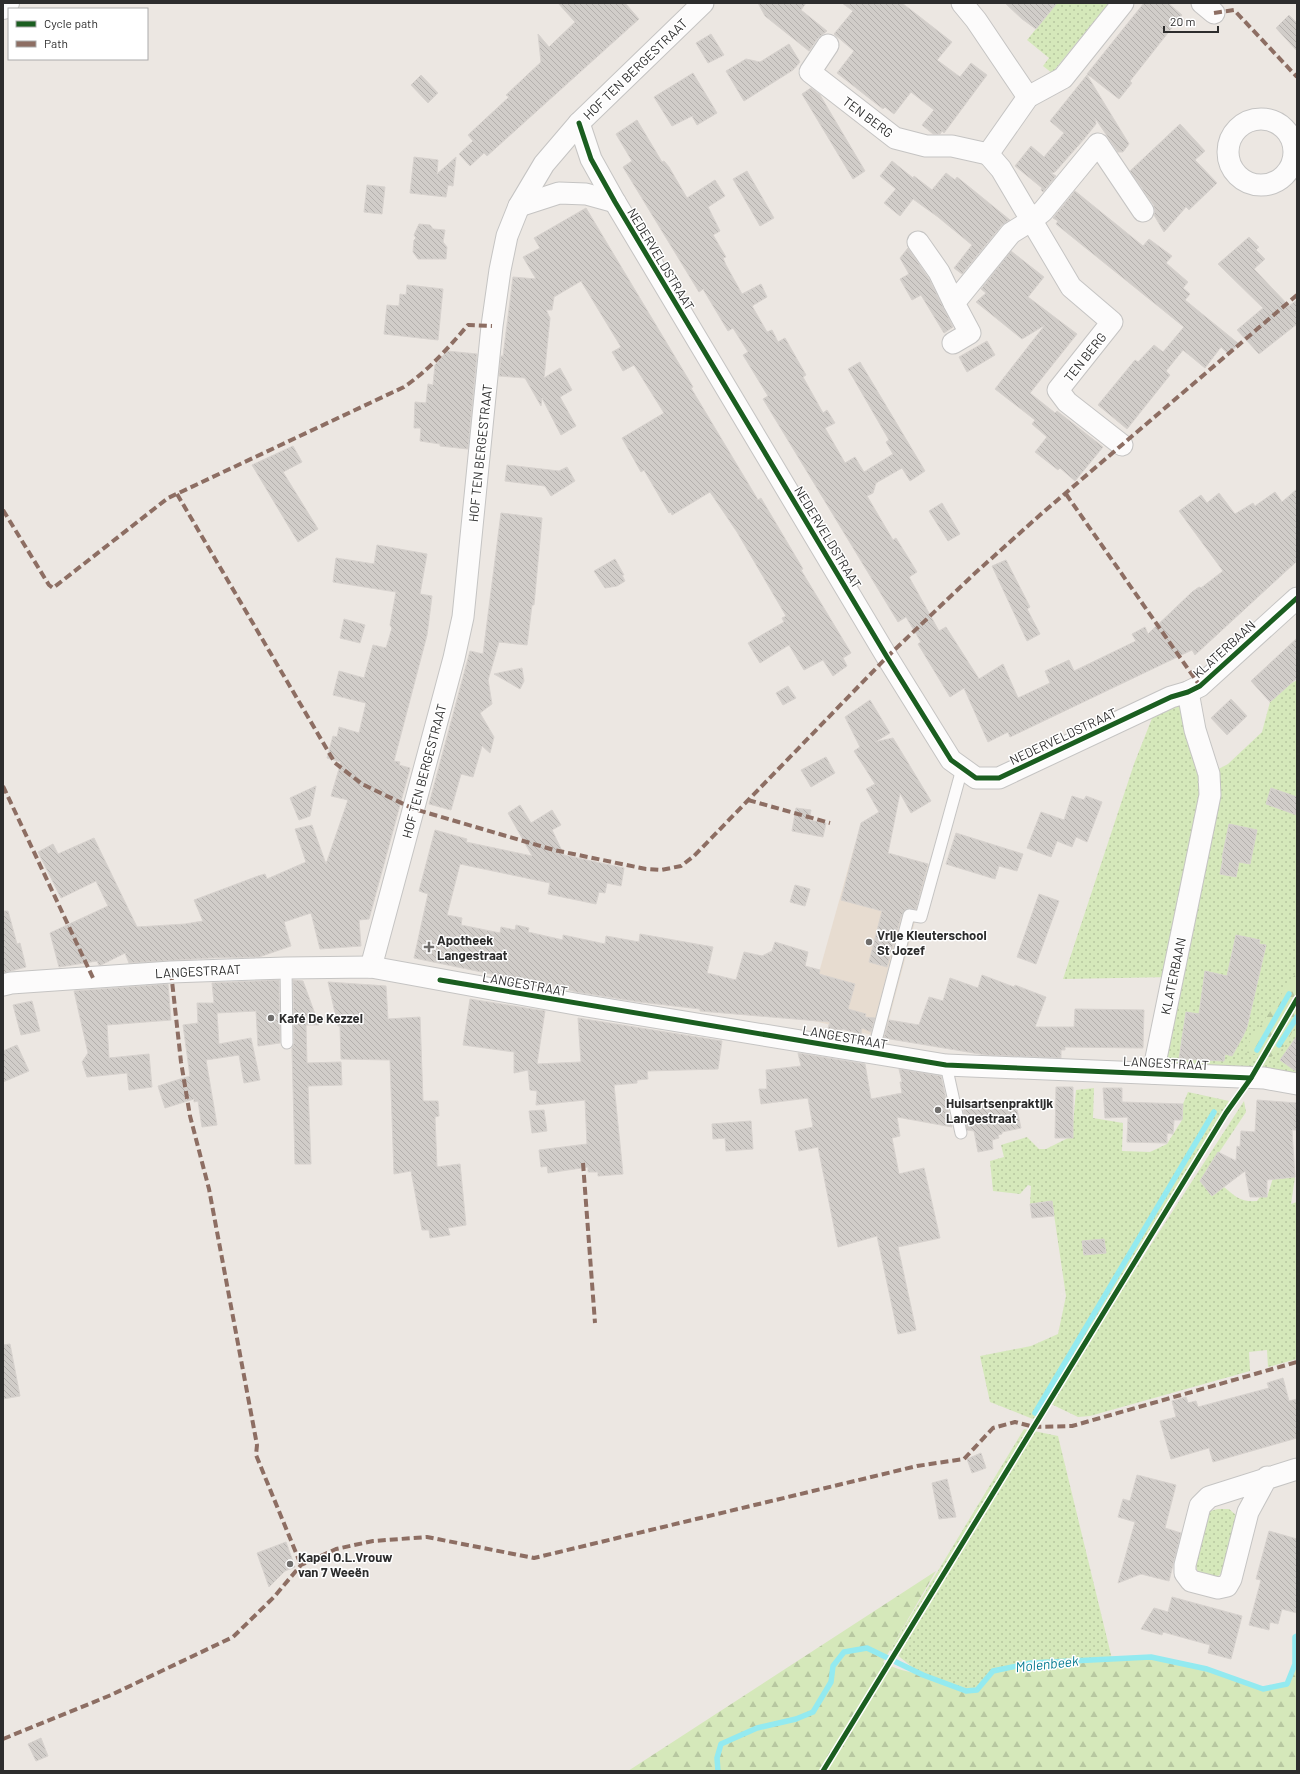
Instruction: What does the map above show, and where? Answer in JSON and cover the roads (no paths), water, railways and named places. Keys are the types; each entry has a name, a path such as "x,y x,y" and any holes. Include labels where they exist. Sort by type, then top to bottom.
{"street":[{"path":"3,8 8,3"},
{"name":"HOF TEN BERGESTRAAT","path":"371,967 454,658 463,617 492,326 500,270 507,236 519,206 544,164 580,122 703,3"},
{"path":"962,3 976,20 1028,97"},
{"path":"988,154 1028,97 1063,78 1123,3"},
{"name":"TEN BERG","path":"828,44 810,72 895,138 926,146 952,146 988,154 1001,169 1071,287 1112,322 1058,390 1067,402 1122,445"},
{"name":"NEDERVELDSTRAAT","path":"580,122 591,159 615,202 950,760 976,778 999,778 1158,703"},
{"path":"954,303 1011,233 1043,211 1098,144 1143,211"},
{"name":"NEDERVELDSTRAAT","path":"519,206 559,193 586,194 615,202"},
{"path":"918,242 939,272 970,333 953,343"},
{"name":"KLATERBAAN","path":"1158,703 1200,686 1297,598"},
{"name":"KLATERBAAN","path":"1153,1073 1210,795 1209,774 1195,730 1188,692"},
{"name":"LANGESTRAAT","path":"3,985 11,983 171,972 371,967 575,1004 946,1065 1264,1078 1297,1084"},
{"path":"1267,1477 1248,1512 1231,1579 1227,1586 1218,1588 1191,1581 1185,1573 1185,1565 1200,1506 1209,1497 1267,1477 1297,1469"}],"lane":[{"path":"873,1052 909,915 921,917 962,769"},
{"path":"286,968 287,1043"},
{"path":"946,1065 961,1133"}],"waterway":[{"path":"1257,1050 1289,994"},
{"path":"1279,1045 1297,1017"},
{"path":"1035,1413 1214,1112"},
{"name":"Molenbeek","path":"718,1771 717,1758 721,1744 757,1728 796,1719 813,1712 831,1682 833,1666 844,1652 867,1648 923,1675 966,1691 977,1690 993,1671 1031,1663 1151,1657 1207,1669 1263,1689 1287,1684 1295,1664 1295,1637 1297,1636"}],"place":[{"name":"Vrije Kleuterschool St Jozef","path":"869,942"},
{"name":"Apotheek Langestraat","path":"429,947"},
{"name":"Kafé De Kezzel","path":"271,1018"},
{"name":"Huisartsenpraktijk Langestraat","path":"938,1110"},
{"name":"Kapel O.L.Vrouw van 7 Weeën","path":"290,1564"}]}
